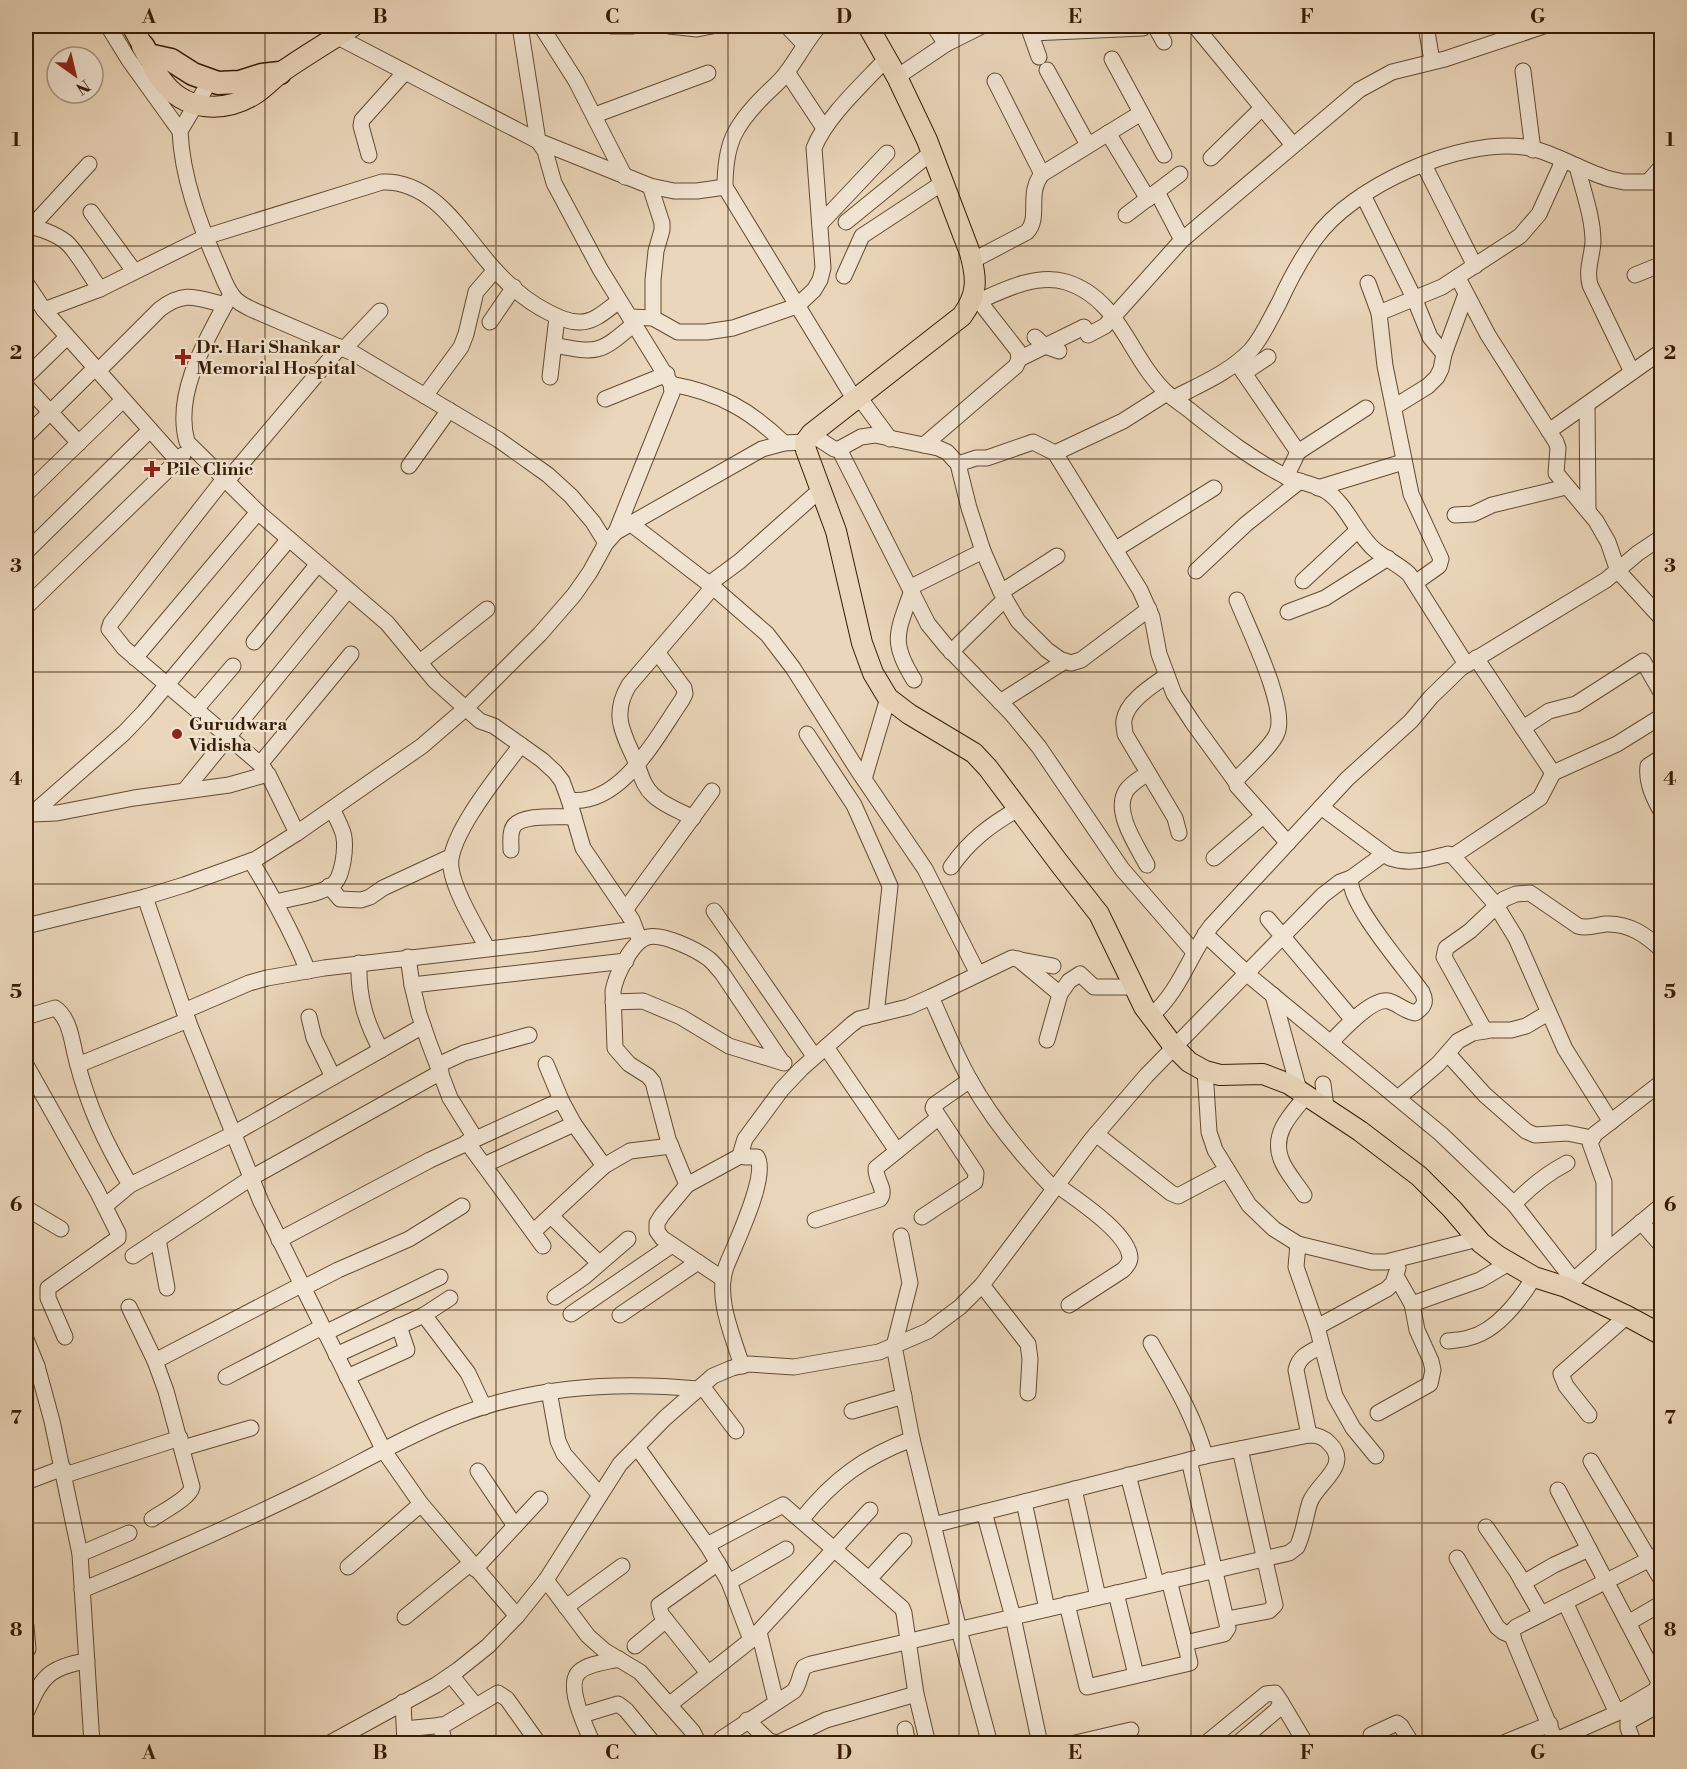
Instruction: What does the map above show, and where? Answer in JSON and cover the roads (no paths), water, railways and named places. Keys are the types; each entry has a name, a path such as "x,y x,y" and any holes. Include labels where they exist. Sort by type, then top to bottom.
{"highway":[{"path":"146,51 171,60 210,81 228,84 280,73"}],"main road":[{"path":"132,26 160,79 166,98 210,107 243,100 345,31"},
{"path":"868,26 897,77 932,152 972,261 975,290 974,303 962,316 808,438 806,450 836,531 862,644 873,673 888,698 909,714 974,753 988,768 1099,914 1151,1016 1175,1048 1189,1062 1205,1071 1220,1075 1263,1074 1310,1090 1326,1107 1419,1176 1478,1239 1509,1263 1534,1277 1570,1284 1662,1335"}],"street":[{"path":"108,26 166,98 180,130 183,159 205,237 228,299 200,352 184,406 182,426 187,442 258,512 387,623 435,681 480,722 494,726 521,745 555,772 562,781 584,848 625,910 637,935 615,982 613,1002 615,1048 629,1064 653,1082 671,1146 687,1185"},
{"path":"26,926 145,897 251,861 332,809 423,746 466,708 540,634 574,595 611,537 672,393 669,379 600,269 554,183 545,151 538,141 520,26"},
{"path":"541,26 595,115 625,177"},
{"path":"611,26 633,26"},
{"path":"669,26 697,29 712,26"},
{"path":"787,26 804,44"},
{"path":"819,26 804,44 787,72 735,131 726,155 725,187 797,306 857,398 890,439"},
{"path":"934,26 946,44"},
{"path":"1195,26 1293,146"},
{"path":"1426,26 1432,61"},
{"path":"1019,359 1046,345 1105,326 1110,311 1182,240 1359,90 1392,72 1478,49 1544,26"},
{"path":"1659,26 1662,32"},
{"path":"897,77 975,27"},
{"path":"1088,145 1043,63 1030,29 1149,27 1164,42"},
{"path":"345,31 405,72 538,141 625,177 674,191 725,187"},
{"path":"554,345 582,351 595,351 608,346 632,321 653,318 678,332 706,332 733,328 797,306 814,290 820,280 823,267 814,148 824,128 887,58"},
{"path":"1112,59 1164,155"},
{"path":"166,98 184,69"},
{"path":"1523,71 1533,150"},
{"path":"369,155 361,126 362,120 405,72"},
{"path":"787,72 824,128"},
{"path":"595,115 708,73"},
{"path":"180,130 210,81"},
{"path":"995,81 1042,174"},
{"path":"1211,158 1262,108"},
{"path":"972,261 1027,232 1032,227 1034,191 1036,182 1042,174 1141,113"},
{"path":"1108,133 1182,240"},
{"path":"1241,368 1264,332 1292,275 1316,237 1345,207 1377,185 1455,152 1499,146 1526,147 1610,179 1624,182 1656,181 1662,166"},
{"path":"846,222 932,152"},
{"path":"820,225 887,153"},
{"path":"1379,313 1415,300 1458,278 1520,236 1539,214 1570,163"},
{"path":"1570,163 1592,223 1593,243 1588,275 1590,285 1632,372"},
{"path":"89,164 29,226 67,242 100,289"},
{"path":"1424,165 1475,266"},
{"path":"1126,216 1180,174"},
{"path":"35,304 100,289 205,237 382,182 398,181 410,185 433,200 452,217 495,270 539,307 557,316 580,322 592,319 620,301"},
{"path":"844,276 862,236 944,182"},
{"path":"650,186 662,223 653,280 653,318"},
{"path":"1363,195 1415,300 1430,337 1444,354"},
{"path":"91,212 134,271"},
{"path":"1635,275 1662,264"},
{"path":"425,396 460,347 466,334 476,292 495,270"},
{"path":"1458,278 1488,335 1558,448 1556,473 1588,510 1608,542 1618,571 1659,613"},
{"path":"924,445 1016,366 1019,359 1018,351 974,303 1014,287 1038,281 1065,282 1086,291 1110,311 1152,375 1171,396 1233,446 1293,479 1326,491 1375,550 1403,568 1523,728 1553,773"},
{"path":"26,283 35,304 178,461"},
{"path":"1368,283 1379,313 1385,366 1403,462 1418,512 1441,560 1439,566 1415,583"},
{"path":"490,322 514,287"},
{"path":"1394,407 1428,386 1437,377 1466,294"},
{"path":"26,436 160,309 181,297 228,299 342,348 499,440 548,475 571,496 592,522 611,537"},
{"path":"297,832 264,769 135,658 109,629 111,623 225,481 342,348 380,311"},
{"path":"550,377 557,316"},
{"path":"26,377 67,337"},
{"path":"1549,431 1662,351"},
{"path":"1055,453 1171,396 1268,357"},
{"path":"1196,571 1293,479 1298,452 1241,368"},
{"path":"605,399 669,379 722,397 746,410 784,442"},
{"path":"26,386 79,443"},
{"path":"26,494 123,400"},
{"path":"1587,405 1588,510"},
{"path":"1298,452 1366,408"},
{"path":"409,466 449,410"},
{"path":"26,552 150,430"},
{"path":"611,537 630,523 762,448 808,438 838,449 869,435 948,452 958,464 982,551 1003,596 1018,621 1047,650 1071,663 1081,660 1149,609"},
{"path":"958,464 976,458 987,458 1033,442 1055,453 1070,481 1116,549 1149,609 1159,654 1174,694 1237,786 1288,843"},
{"path":"26,607 192,447"},
{"path":"838,449 928,624 1039,747 1122,869 1194,952"},
{"path":"1318,488 1403,462"},
{"path":"1455,515 1473,514 1492,505 1566,487"},
{"path":"1116,549 1214,488"},
{"path":"693,818 658,800 642,781 622,730 619,712 621,698 629,685 711,586 820,490"},
{"path":"135,658 258,512"},
{"path":"630,523 711,586 767,634 793,668 925,869 978,974"},
{"path":"1304,581 1358,530"},
{"path":"1151,1016 1172,994 1205,934 1357,769 1411,721 1448,680 1471,661 1606,580 1638,553 1662,537"},
{"path":"29,815 144,712 289,539"},
{"path":"914,680 898,650 897,640 911,589 982,551"},
{"path":"951,652 1003,596 1057,556"},
{"path":"1288,612 1325,598 1388,558"},
{"path":"254,642 318,564"},
{"path":"185,790 348,590"},
{"path":"1236,782 1276,737 1279,722 1277,698 1237,600"},
{"path":"420,662 487,609"},
{"path":"569,800 579,802 613,788 637,765 685,694 684,688 657,652"},
{"path":"29,815 57,813 134,798 229,785 264,769 351,654"},
{"path":"1000,702 1065,661"},
{"path":"1523,728 1550,711 1576,704 1643,661 1662,694"},
{"path":"196,709 233,666"},
{"path":"1166,676 1149,688 1130,707 1123,720 1125,734 1175,818 1179,833"},
{"path":"864,779 888,698"},
{"path":"1453,856 1540,798 1553,773 1617,744 1662,716"},
{"path":"807,734 854,805 890,886 876,1015"},
{"path":"487,948 455,882 450,857 457,840 487,789 521,745"},
{"path":"1662,757 1648,766 1647,772 1650,788 1662,813"},
{"path":"1147,865 1124,821 1122,807 1126,791 1148,773"},
{"path":"625,910 712,791"},
{"path":"1321,807 1390,858 1402,862 1416,862 1448,854 1453,856 1497,907 1515,938 1573,1064 1611,1122"},
{"path":"276,902 329,886 335,883 341,874 346,843 332,809"},
{"path":"951,867 960,853 978,834 1018,809"},
{"path":"1214,858 1263,816"},
{"path":"511,850 512,830 520,821 531,818 574,817"},
{"path":"328,1743 451,1675 488,1646 517,1616 546,1580 620,1464 664,1418 713,1376 742,1366 794,1367 879,1352 928,1331 944,1320 982,1286 1096,1134 1146,1076 1332,888 1351,878 1384,854"},
{"path":"329,886 340,899 361,900 450,857"},
{"path":"251,861 276,902 308,971"},
{"path":"1331,1042 1353,1020 1378,1001 1385,1000 1404,1011 1415,1013 1422,1009 1425,997 1368,921 1351,886 1351,878"},
{"path":"1485,1031 1444,957 1444,953 1446,948 1470,931 1504,899 1516,894 1530,893 1578,926 1586,928 1606,924 1622,925 1649,938 1662,950"},
{"path":"145,897 186,1016 251,1178 279,1240 384,1451 421,1504 517,1616"},
{"path":"714,911 897,1151"},
{"path":"1268,919 1353,1020"},
{"path":"1205,934 1247,974 1441,1134 1514,1203 1570,1284 1604,1252 1662,1205"},
{"path":"78,1065 186,1016 249,983 359,963 487,948 637,935 656,936 678,943 711,960 723,973 782,1062"},
{"path":"408,957 412,985 423,1026 450,1098 484,1165 543,1246"},
{"path":"742,1155 745,1139 782,1089 801,1069 859,1019 908,1006 931,997 1012,958 1053,966"},
{"path":"1018,959 1060,993"},
{"path":"412,985 626,961"},
{"path":"359,963 362,1009 381,1050"},
{"path":"1047,1040 1060,993 1069,981 1080,975 1094,987 1136,987"},
{"path":"1273,995 1310,1090 1288,1117 1279,1140 1280,1158 1304,1195"},
{"path":"931,997 970,1080 1015,1146 1056,1187 1098,1215 1123,1242 1130,1258 1124,1270 1069,1305"},
{"path":"613,1002 644,1001 681,1017 729,1047 801,1069"},
{"path":"26,1017 55,1008 64,1017 94,1118 129,1185"},
{"path":"1398,1098 1448,1054 1458,1041 1473,1033 1511,1030 1549,1015 1566,1019"},
{"path":"309,1017 314,1038 333,1077"},
{"path":"105,1206 129,1185 233,1134 423,1026"},
{"path":"133,1256 251,1178 464,1053 529,1035"},
{"path":"1448,1054 1485,1095 1526,1131 1535,1135 1567,1133 1592,1138"},
{"path":"546,1064 574,1125 604,1166"},
{"path":"26,1065 105,1206 116,1228 118,1238 48,1288 46,1292 64,1337"},
{"path":"1205,1071 1209,1132 1215,1150 1249,1205 1274,1229 1298,1244 1372,1262 1399,1259 1478,1239"},
{"path":"922,1217 975,1182 975,1173 933,1108 970,1080"},
{"path":"1604,1252 1604,1182 1591,1148 1592,1138 1662,1082"},
{"path":"279,1240 471,1140 561,1100"},
{"path":"815,1220 880,1199 883,1190 876,1168 938,1118"},
{"path":"484,1165 574,1125"},
{"path":"1096,1134 1171,1194 1178,1196 1227,1170"},
{"path":"533,1232 604,1166 630,1151 671,1146"},
{"path":"723,1279 662,1238 657,1231 657,1223 687,1185 742,1155 757,1157 760,1164 753,1201 723,1279 725,1306 742,1366"},
{"path":"1514,1203 1538,1181 1567,1163"},
{"path":"155,1361 302,1286 409,1239 462,1206"},
{"path":"26,1208 61,1229"},
{"path":"551,1216 599,1263"},
{"path":"1641,1222 1662,1246"},
{"path":"901,1236 910,1282 894,1346 912,1439 959,1630 990,1743"},
{"path":"158,1239 167,1288"},
{"path":"555,1297 628,1239"},
{"path":"1298,1244 1296,1267 1317,1327 1335,1396 1353,1428 1376,1456"},
{"path":"571,1314 672,1245"},
{"path":"1317,1327 1387,1289 1396,1276 1399,1259"},
{"path":"621,1315 698,1262"},
{"path":"1412,1304 1480,1280 1509,1263"},
{"path":"1378,1413 1430,1384 1433,1378 1434,1370 1416,1330 1412,1304 1396,1276"},
{"path":"226,1377 440,1277"},
{"path":"1448,1341 1469,1338 1482,1333 1513,1305 1534,1277"},
{"path":"982,1286 1028,1344 1030,1359 1028,1393"},
{"path":"336,1355 424,1315 450,1298"},
{"path":"129,1306 155,1361 182,1443 192,1486 191,1491 152,1519"},
{"path":"424,1315 468,1373 484,1407"},
{"path":"1589,1415 1566,1386 1561,1374 1627,1316"},
{"path":"347,1377 407,1350 399,1326"},
{"path":"26,1339 37,1366 64,1472 80,1554 92,1743"},
{"path":"1151,1343 1190,1413 1199,1432 1205,1456"},
{"path":"1310,1435 1296,1370 1302,1357 1322,1346"},
{"path":"26,1381 37,1366"},
{"path":"82,1590 235,1524 420,1432 484,1407 549,1391 617,1384 700,1388 736,1431"},
{"path":"549,1391 558,1441 564,1454 600,1495"},
{"path":"852,1411 904,1396"},
{"path":"26,1482 251,1428"},
{"path":"723,1738 794,1691 800,1683 804,1667 1289,1552 1297,1547 1310,1502 1336,1469 1338,1459 1334,1448 1326,1439 1318,1435 1310,1435 1205,1456 933,1525"},
{"path":"802,1519 819,1497 840,1478 878,1453 912,1439"},
{"path":"637,1447 707,1545 729,1582 755,1636 776,1702"},
{"path":"1227,1619 1273,1608 1275,1598 1239,1449"},
{"path":"1185,1643 1224,1634 1228,1628 1189,1460"},
{"path":"1592,1461 1656,1556 1662,1581"},
{"path":"478,1471 514,1526"},
{"path":"1067,1605 1087,1687 1190,1663 1128,1475"},
{"path":"1074,1489 1098,1597"},
{"path":"1558,1490 1589,1550 1606,1582 1628,1623 1659,1682 1659,1686 1617,1713 1557,1742 1512,1636 1512,1631 1516,1627 1606,1582 1656,1556"},
{"path":"405,1617 473,1566 540,1499"},
{"path":"1024,1502 1047,1609"},
{"path":"348,1567 421,1504"},
{"path":"707,1545 783,1505 802,1519 902,1608 916,1694 928,1743"},
{"path":"669,1705 755,1636 870,1510"},
{"path":"984,1512 1013,1617 1040,1743"},
{"path":"1486,1527 1541,1614"},
{"path":"80,1554 129,1533"},
{"path":"869,1579 904,1541"},
{"path":"729,1582 786,1549"},
{"path":"1523,1583 1554,1565 1589,1550"},
{"path":"1457,1558 1497,1627 1512,1636"},
{"path":"708,1673 658,1609 659,1605 718,1563"},
{"path":"566,1607 622,1566"},
{"path":"546,1580 597,1645 640,1672 697,1739 765,1737"},
{"path":"1116,1593 1136,1675"},
{"path":"1565,1602 1617,1713"},
{"path":"1628,1623 1662,1603"},
{"path":"635,1646 666,1620"},
{"path":"26,1626 28,1649"},
{"path":"593,1743 574,1691 573,1681 578,1673 588,1666 619,1659"},
{"path":"26,1713 47,1675 58,1668 87,1661"},
{"path":"451,1675 476,1706"},
{"path":"1205,1743 1266,1694 1275,1693 1280,1697 1306,1743"},
{"path":"747,1720 769,1741 778,1743 826,1720 916,1694"},
{"path":"403,1702 405,1736 440,1725 493,1695 503,1695 539,1743"},
{"path":"1226,1727 1238,1743 1277,1710 1281,1702"},
{"path":"1634,1743 1628,1722 1649,1714 1662,1703"},
{"path":"582,1715 611,1704 618,1704 626,1710 654,1743"},
{"path":"1371,1735 1397,1723 1412,1743"},
{"path":"1501,1743 1550,1724"},
{"path":"440,1725 445,1743"},
{"path":"1071,1743 1131,1730"}],"place":[{"name":"Dr. Hari Shankar Memorial Hospital","path":"183,357"},
{"name":"Pile Clinic","path":"152,469"},
{"name":"Gurudwara Vidisha","path":"177,734"}]}
